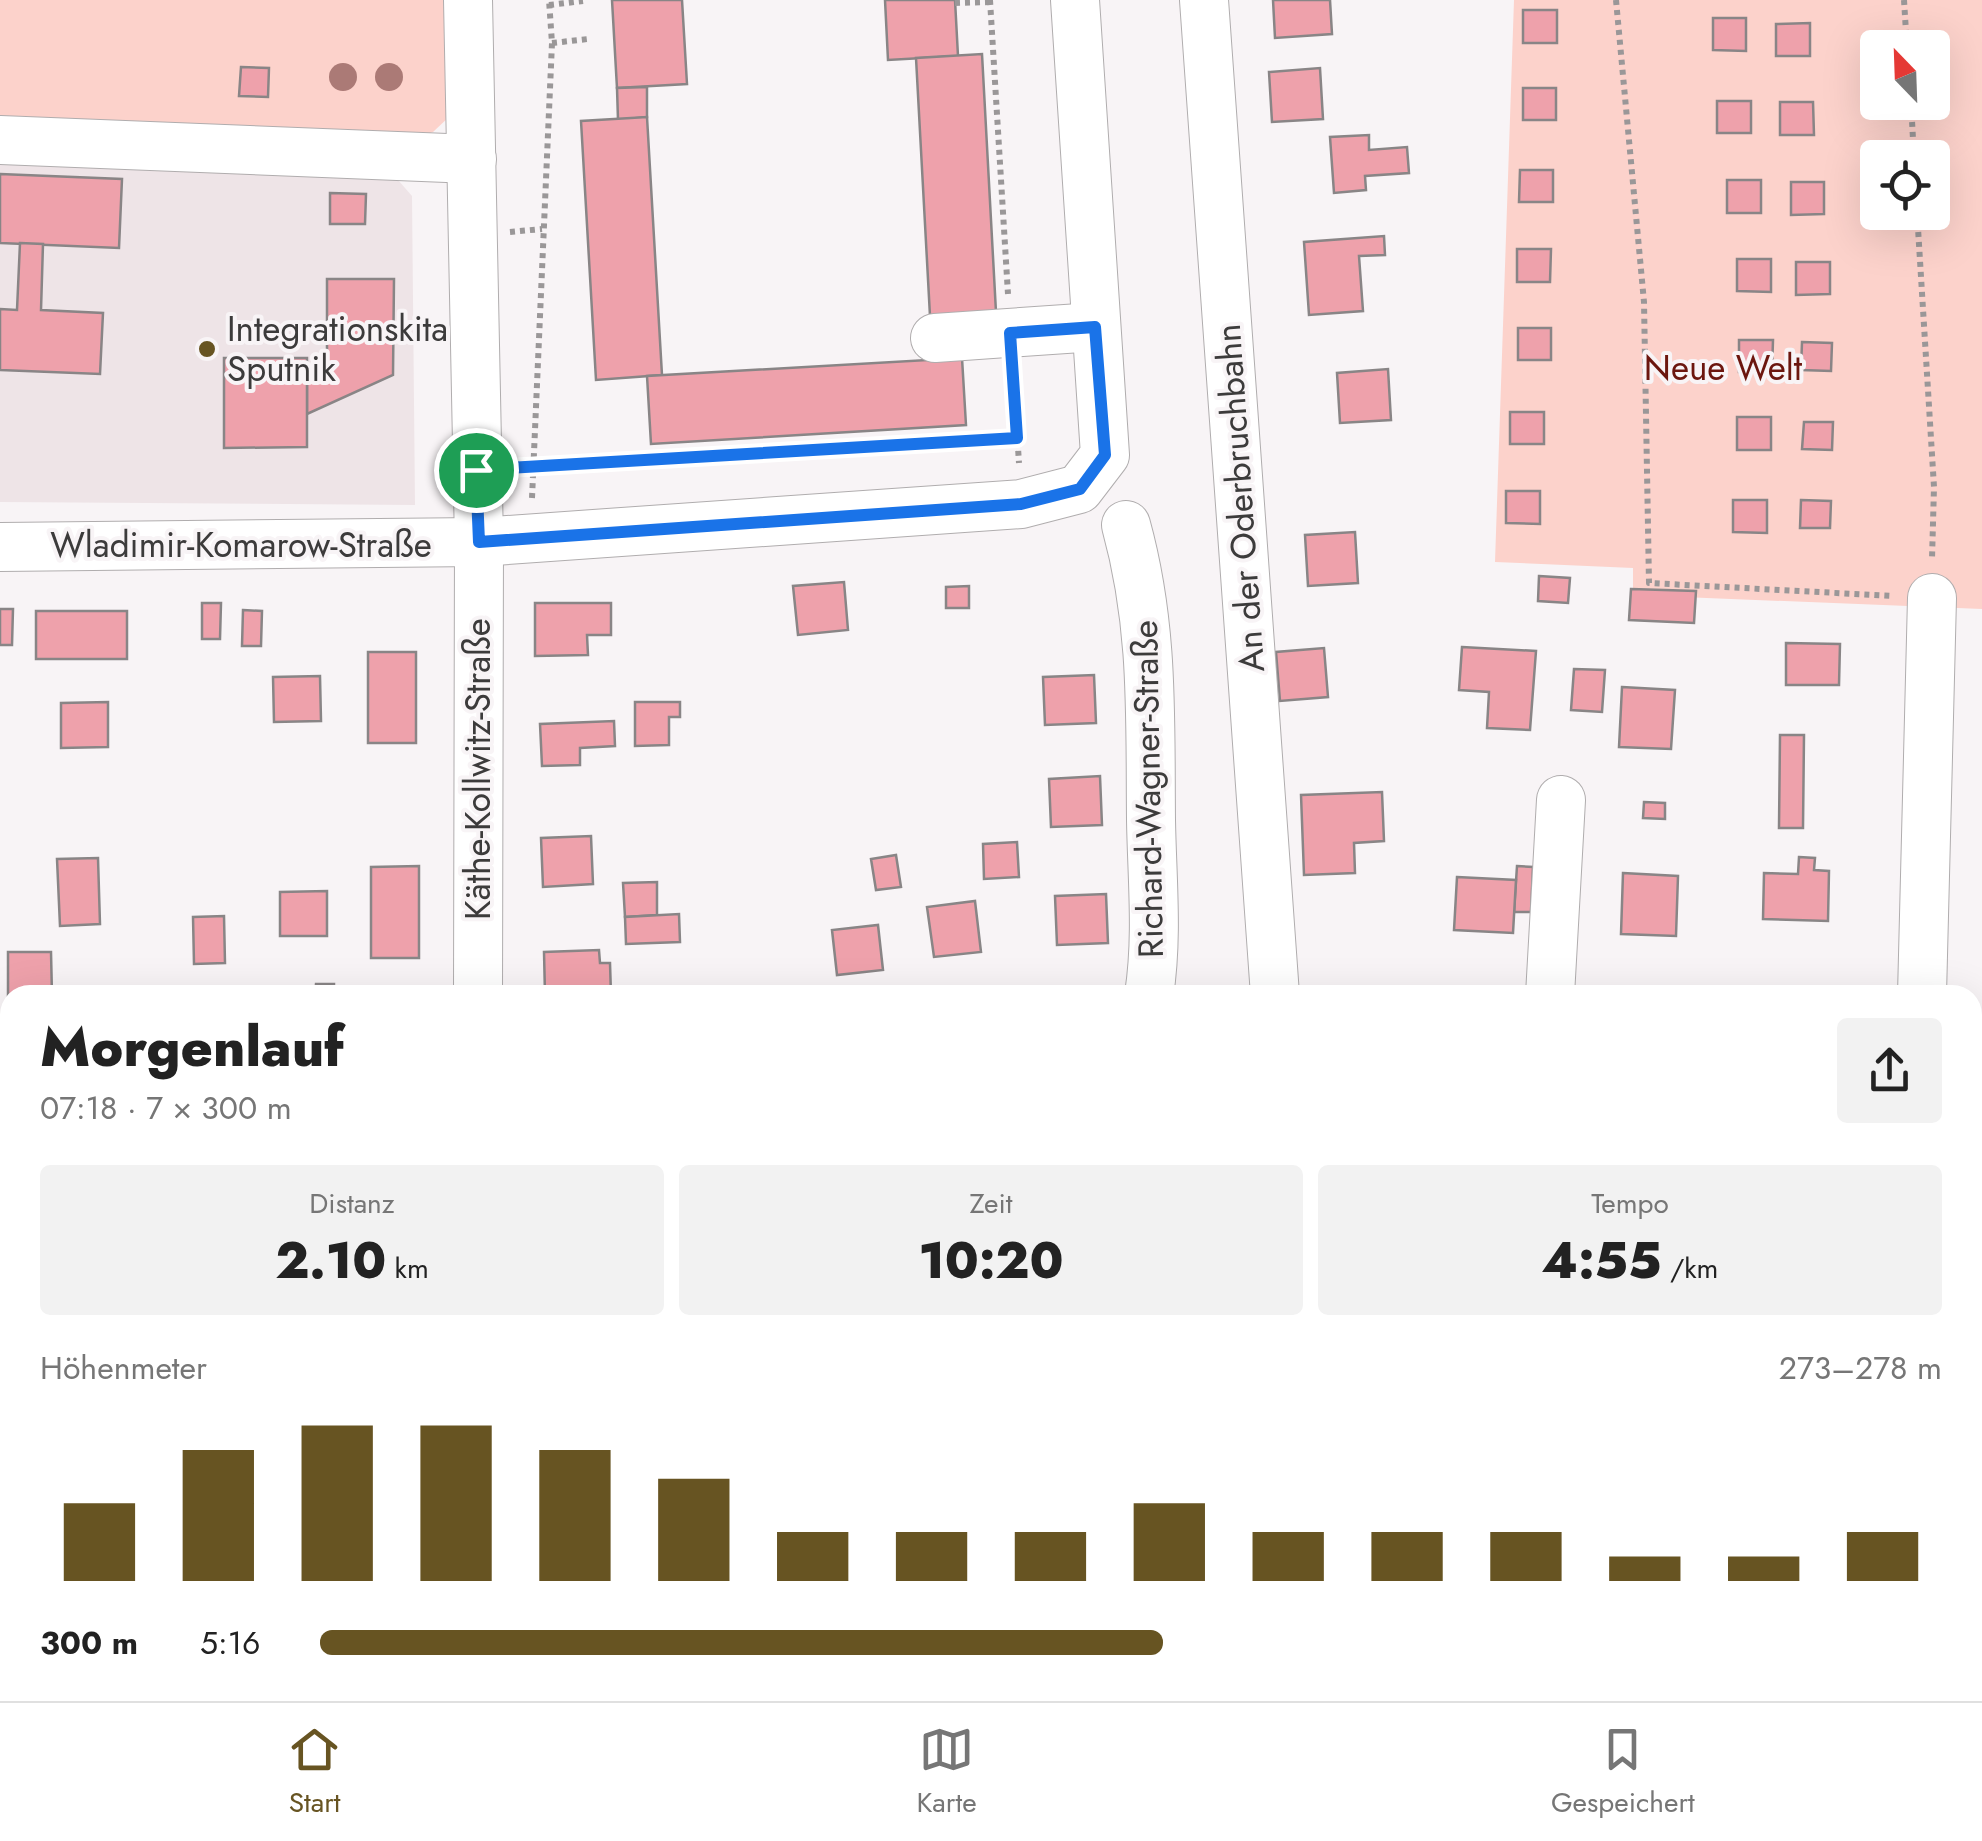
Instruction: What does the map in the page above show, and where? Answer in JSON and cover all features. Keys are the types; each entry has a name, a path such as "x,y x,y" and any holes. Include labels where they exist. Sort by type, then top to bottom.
{"street":[{"name":"Käthe-Kollwitz-Straße","path":"468,0 479,542 478,985"},
{"path":"935,338 1095,327 1074,0"},
{"name":"An der Oderbruchbahn","path":"1204,0 1274,985"},
{"path":"0,140 472,159"},
{"name":"Wladimir-Komarow-Straße","path":"0,546 479,542 1021,504 1080,489 1105,455 1095,327"},
{"name":"Richard-Wagner-Straße","path":"1126,525 1142,584 1151,659 1156,945 1150,985"},
{"path":"1922,985 1932,598"},
{"path":"1551,985 1561,800"}],"path":[{"path":"1616,0 1644,302 1649,582 1932,598 1934,487 1918,230"},
{"path":"1904,0 1906,30"},
{"path":"533,465 552,43 549,2 584,1"},
{"path":"955,4 990,1 1021,504"},
{"path":"552,43 588,39"},
{"path":"476,470 1017,438"}],"shaded area":[{"name":"Integrationskita Sputnik","path":"0,162 398,180 412,196 415,505 0,502"}],"green space":[{"path":"0,0 448,0 450,116 433,132 413,139 0,118"},
{"name":"Neue Welt","path":"1514,0 1982,0 1982,609 1633,595 1633,568 1495,562"}],"building":[{"path":"612,0 682,0 687,84 617,88"},
{"path":"885,0 955,0 958,56 888,60"},
{"path":"1273,0 1330,0 1332,34 1275,38"},
{"path":"1523,10 1557,10 1557,43 1523,43"},
{"path":"1713,18 1746,18 1746,51 1713,50"},
{"path":"1810,23 1810,56 1776,56 1776,24"},
{"path":"982,54 996,312 930,316 916,58"},
{"path":"241,67 269,68 268,97 239,96"},
{"path":"1320,68 1323,119 1272,122 1269,72"},
{"path":"647,87 647,117 618,120 617,88"},
{"path":"1523,88 1556,88 1556,120 1523,120"},
{"path":"1717,101 1751,101 1751,133 1717,133"},
{"path":"1780,102 1813,102 1814,135 1780,135"},
{"path":"647,117 662,375 596,380 581,121"},
{"path":"1369,135 1369,150 1407,147 1409,173 1365,176 1366,190 1334,193 1330,137"},
{"path":"1520,170 1553,170 1553,202 1519,202"},
{"path":"0,174 122,179 119,248 0,243"},
{"path":"1727,180 1761,180 1761,213 1727,213"},
{"path":"1791,182 1824,182 1824,214 1791,215"},
{"path":"330,193 366,194 365,224 330,224"},
{"path":"1384,236 1385,255 1359,256 1363,311 1309,315 1304,242"},
{"path":"20,243 43,244 41,310 103,313 100,374 0,370 0,309 17,310"},
{"path":"1517,249 1551,249 1550,282 1517,282"},
{"path":"1737,259 1771,259 1771,292 1737,291"},
{"path":"1796,262 1830,262 1830,294 1796,295"},
{"path":"327,279 394,279 393,375 307,414 307,369 327,369"},
{"path":"1518,328 1551,328 1551,360 1518,360"},
{"path":"1739,340 1773,340 1772,372 1739,372"},
{"path":"1802,342 1832,343 1831,371 1801,370"},
{"path":"224,358 307,358 307,447 224,448"},
{"path":"962,358 966,425 651,444 647,376"},
{"path":"1388,369 1391,420 1340,423 1337,373"},
{"path":"1510,412 1544,412 1544,444 1510,444"},
{"path":"1737,417 1771,417 1771,450 1737,450"},
{"path":"1804,422 1833,422 1832,450 1802,449"},
{"path":"1506,491 1540,491 1540,524 1506,523"},
{"path":"1733,500 1767,500 1767,533 1733,532"},
{"path":"1801,500 1831,501 1830,528 1800,528"},
{"path":"1355,532 1358,583 1308,586 1305,535"},
{"path":"1539,576 1570,578 1568,603 1538,601"},
{"path":"844,582 848,630 798,635 793,586"},
{"path":"969,586 969,608 946,608 946,587"},
{"path":"1631,589 1696,591 1694,623 1629,620"},
{"path":"202,603 221,603 220,639 202,639"},
{"path":"535,603 611,603 611,635 587,635 588,655 535,656"},
{"path":"0,609 13,609 12,645 0,645"},
{"path":"243,610 262,611 261,646 242,646"},
{"path":"36,611 127,611 127,659 36,659"},
{"path":"1786,643 1840,644 1839,685 1786,685"},
{"path":"1462,647 1536,651 1530,730 1487,728 1489,692 1459,690"},
{"path":"1324,648 1328,697 1280,701 1276,652"},
{"path":"368,652 416,652 416,743 368,743"},
{"path":"1574,669 1605,670 1602,712 1571,710"},
{"path":"1094,675 1096,723 1045,725 1043,677"},
{"path":"320,676 321,721 274,722 273,677"},
{"path":"1622,687 1675,690 1671,749 1619,747"},
{"path":"108,702 108,747 61,748 61,703"},
{"path":"635,702 680,702 680,717 669,717 669,745 635,746"},
{"path":"614,721 615,746 580,748 580,765 542,766 540,724"},
{"path":"1780,735 1804,735 1803,828 1779,828"},
{"path":"1100,776 1102,825 1051,827 1049,779"},
{"path":"1382,792 1384,841 1354,843 1355,873 1304,875 1301,795"},
{"path":"1644,802 1665,803 1665,819 1643,818"},
{"path":"591,836 593,884 543,887 541,838"},
{"path":"1017,842 1019,877 984,879 983,844"},
{"path":"896,855 901,887 876,890 871,859"},
{"path":"1799,857 1815,858 1814,870 1829,871 1828,921 1763,919 1764,873 1798,874"},
{"path":"98,858 100,924 60,926 57,859"},
{"path":"419,866 419,958 371,958 371,867"},
{"path":"1517,866 1533,867 1531,912 1514,912"},
{"path":"1623,873 1678,876 1676,936 1621,934"},
{"path":"1457,877 1516,880 1513,933 1454,930"},
{"path":"657,882 657,915 625,917 623,883"},
{"path":"327,891 327,936 280,936 280,892"},
{"path":"1106,894 1108,943 1057,945 1055,896"},
{"path":"975,901 981,952 934,957 927,907"},
{"path":"679,914 680,942 626,944 625,917"},
{"path":"224,916 225,963 194,964 193,917"},
{"path":"878,925 883,970 837,975 832,930"},
{"path":"599,950 600,963 610,963 611,985 545,985 544,952"},
{"path":"8,952 51,952 52,985 8,985"}],"place":[{"name":"Integrationskita Sputnik","path":"207,349"}],"route":[{"path":"1095,327 1105,455 1080,489 1021,504 479,542 476,470 1017,438 1010,333 1095,327"}]}
